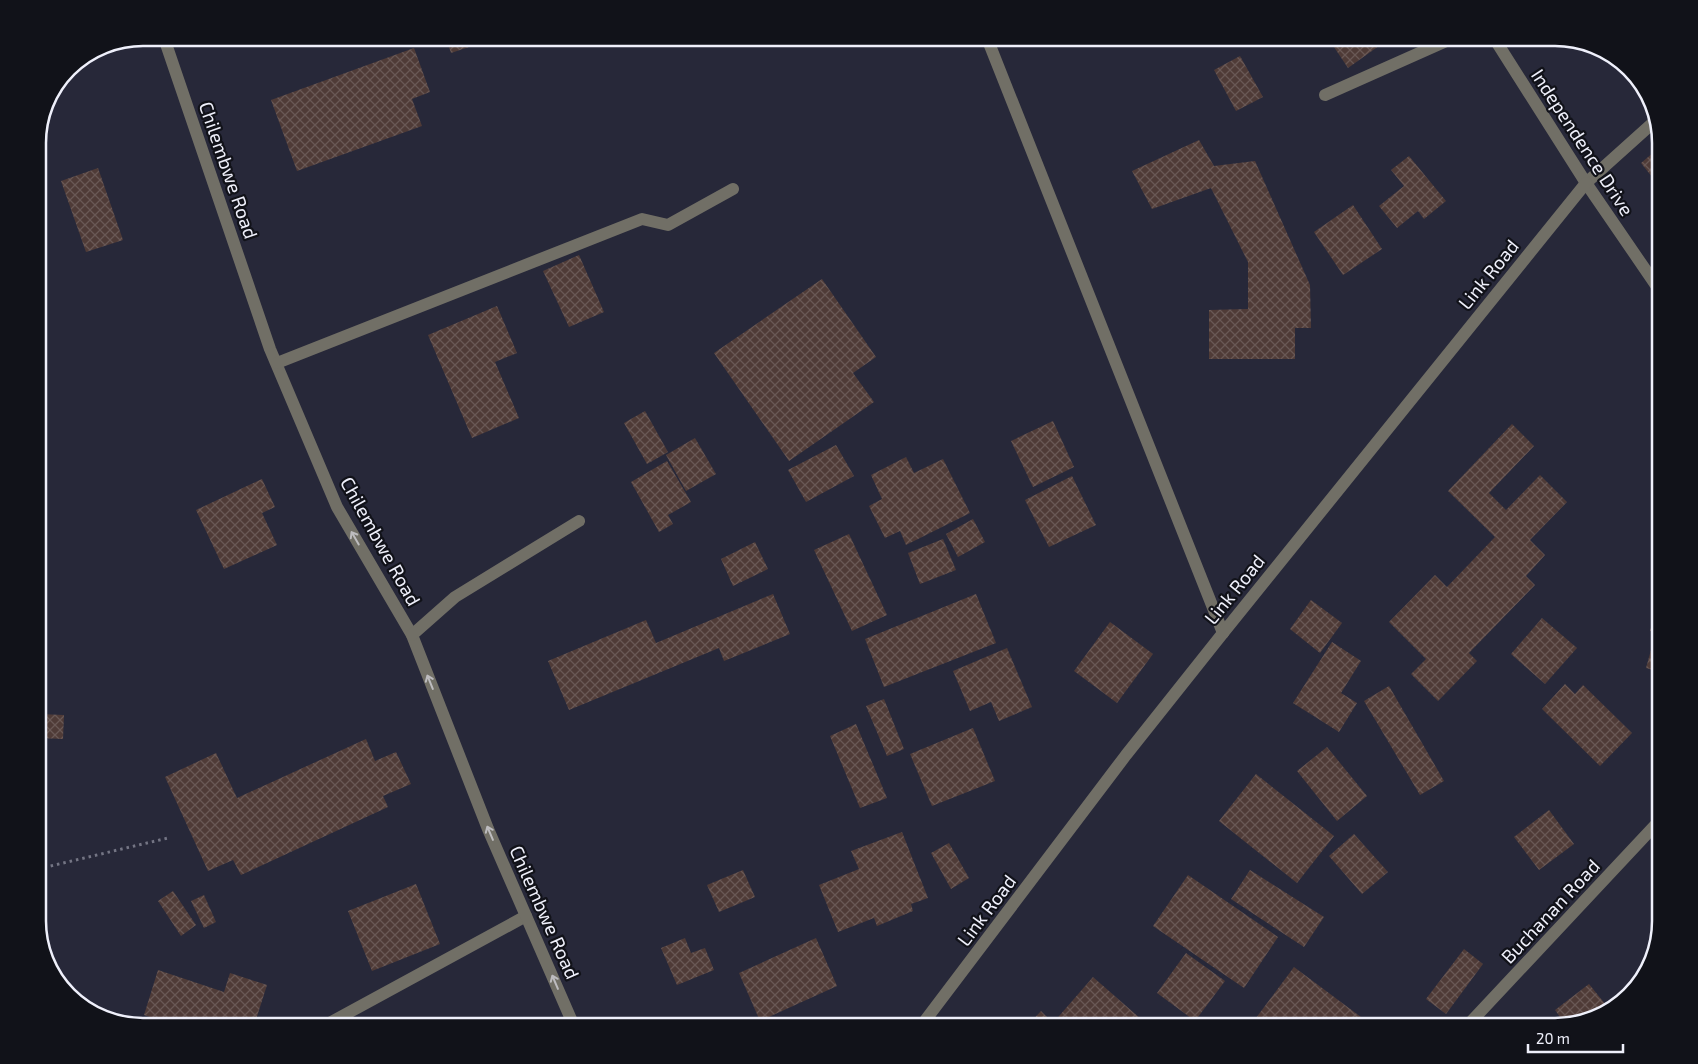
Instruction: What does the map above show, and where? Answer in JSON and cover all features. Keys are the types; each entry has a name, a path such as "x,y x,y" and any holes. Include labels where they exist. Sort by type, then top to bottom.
{"street":[{"name":"Chilembwe Road","path":"167,46 267,340 336,507 412,635 488,829 571,1018"},
{"path":"990,46 1223,633"},
{"path":"1325,95 1435,46"},
{"name":"Independence Drive","path":"1499,46 1586,184 1652,279"},
{"name":"Link Road","path":"927,1018 1126,755 1586,184 1650,126"},
{"path":"277,364 642,219 668,225 733,190"},
{"path":"412,635 455,596 579,521"},
{"name":"Buchanan Road","path":"1474,1018 1652,829"},
{"path":"339,1018 526,916"}],"path":[{"path":"46,867 168,838"}],"building":[{"path":"449,46 472,46 451,53"},
{"path":"1333,46 1379,46 1348,68"},
{"path":"414,48 430,92 412,99 422,126 297,171 271,100"},
{"path":"1240,56 1263,97 1236,111 1214,70"},
{"path":"1199,140 1214,166 1255,161 1310,285 1311,328 1295,328 1295,359 1209,359 1209,310 1248,309 1248,262 1211,188 1152,209 1132,171"},
{"path":"1652,154 1652,177 1641,163"},
{"path":"1409,156 1446,201 1424,219 1418,211 1397,228 1379,206 1404,186 1391,170"},
{"path":"98,168 123,240 86,252 61,181"},
{"path":"1353,205 1382,249 1343,275 1314,232"},
{"path":"579,255 604,312 569,327 543,271"},
{"path":"822,279 876,357 853,373 874,402 789,461 714,353"},
{"path":"497,306 517,353 495,362 519,418 472,438 428,335"},
{"path":"645,411 668,452 647,464 624,423"},
{"path":"1053,421 1074,467 1033,487 1011,441"},
{"path":"1512,424 1534,446 1489,493 1506,510 1540,475 1567,502 1530,540 1545,555 1526,576 1535,585 1469,653 1477,661 1438,701 1411,674 1426,659 1389,622 1435,575 1447,587 1495,537 1448,491"},
{"path":"695,438 716,474 686,491 666,455"},
{"path":"836,445 854,476 806,502 788,470"},
{"path":"906,457 914,473 943,459 970,513 906,545 900,531 885,538 869,506 882,499 871,475"},
{"path":"667,461 691,502 668,515 673,524 659,532 631,482"},
{"path":"1072,476 1096,525 1049,547 1025,500"},
{"path":"262,479 275,507 262,513 277,545 224,569 196,510"},
{"path":"973,519 985,542 958,557 946,534"},
{"path":"849,534 887,615 852,631 814,550"},
{"path":"943,539 956,570 920,584 908,553"},
{"path":"755,542 768,569 733,586 721,559"},
{"path":"773,594 790,634 724,661 719,648 569,710 548,661 646,620 656,643"},
{"path":"976,594 996,643 884,687 865,639"},
{"path":"1311,600 1342,623 1320,653 1290,629"},
{"path":"1542,618 1577,648 1545,684 1511,654"},
{"path":"1110,622 1153,654 1117,703 1074,671"},
{"path":"1332,642 1361,661 1341,693 1357,703 1339,732 1293,703"},
{"path":"1652,646 1652,670 1646,668"},
{"path":"1007,648 1032,707 999,721 991,702 970,711 953,671"},
{"path":"1565,684 1575,694 1583,685 1632,733 1600,766 1542,709"},
{"path":"1389,686 1444,781 1420,795 1364,701"},
{"path":"884,699 904,749 887,756 866,706"},
{"path":"46,714 64,715 63,739 46,738"},
{"path":"856,724 887,798 860,808 830,736"},
{"path":"973,728 995,781 932,806 910,754"},
{"path":"366,739 375,761 396,752 411,784 383,796 388,807 241,875 233,860 208,871 165,777 216,753 237,798"},
{"path":"1327,747 1367,796 1337,821 1297,771"},
{"path":"1256,774 1334,836 1297,883 1219,821"},
{"path":"1549,810 1574,844 1539,870 1514,837"},
{"path":"902,832 928,898 911,904 913,911 877,926 874,918 838,932 819,885 859,869 851,851"},
{"path":"1354,834 1388,872 1362,894 1329,856"},
{"path":"949,843 969,878 951,889 931,853"},
{"path":"743,870 755,897 719,912 707,885"},
{"path":"1250,870 1324,917 1304,947 1231,899"},
{"path":"1188,875 1278,937 1244,988 1153,926"},
{"path":"416,884 440,944 372,971 348,911"},
{"path":"173,891 196,925 181,936 158,901"},
{"path":"204,895 216,922 204,928 191,901"},
{"path":"685,938 691,953 705,948 714,970 677,985 661,948"},
{"path":"816,938 837,986 767,1018 759,1018 739,973"},
{"path":"1464,949 1483,964 1446,1014 1426,999"},
{"path":"1186,953 1225,981 1197,1018 1191,1018 1157,993"},
{"path":"1294,967 1362,1018 1256,1018"},
{"path":"158,970 224,992 230,973 267,985 257,1018 153,1018 144,1015"},
{"path":"1093,977 1140,1018 1057,1018"},
{"path":"1589,984 1605,1004 1592,1010 1567,1017 1560,1018 1555,1010"},
{"path":"1041,1011 1048,1018 1034,1018"}]}
